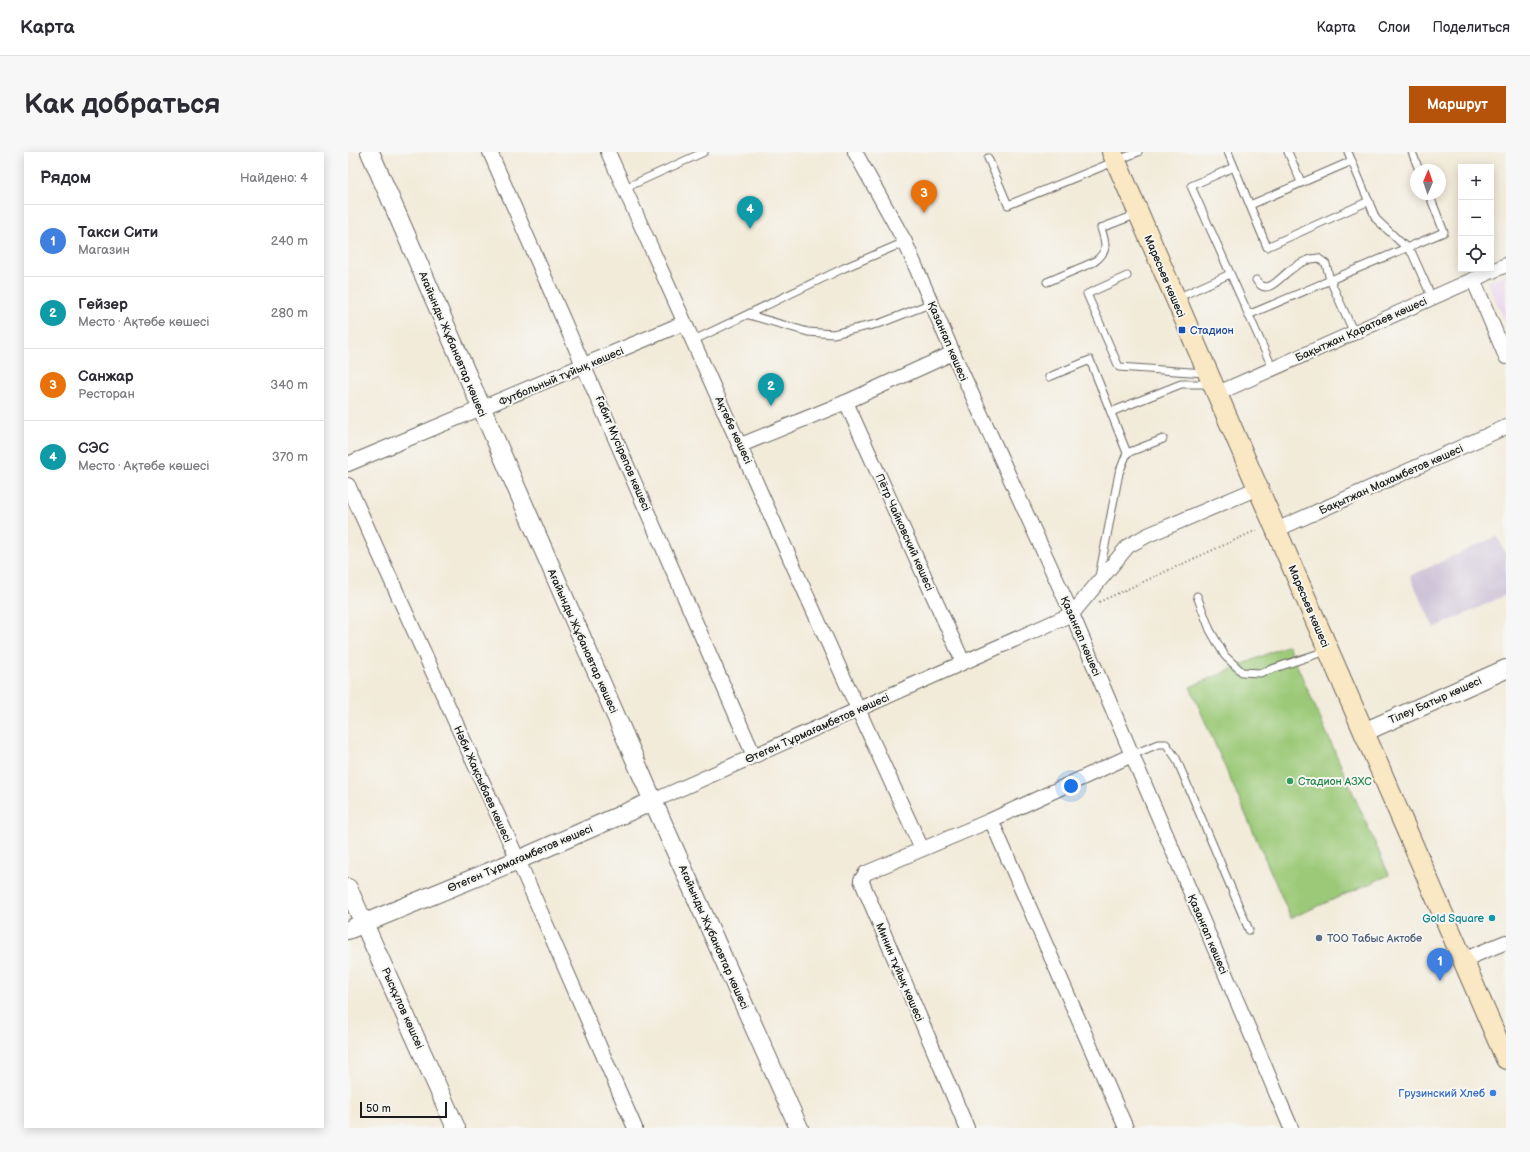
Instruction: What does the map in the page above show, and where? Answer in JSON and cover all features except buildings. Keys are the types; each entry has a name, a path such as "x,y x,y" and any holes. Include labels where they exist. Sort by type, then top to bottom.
{"main road":[{"name":"Маресьев көшесі","path":"1114,157 1258,488 1271,529 1329,650 1506,1059"}],"street":[{"name":"Ағайынды Жұбановтар көшесі","path":"370,152 653,801 800,1128"},
{"name":"Ғабит Мүсірепов көшесі","path":"490,152 754,756"},
{"name":"Ақтөбе көшесі","path":"608,152 692,341 741,445 857,709"},
{"name":"Қазанғап көшесі","path":"855,152 905,242 953,353 1072,614 1291,1128"},
{"name":"Бақытжан Қаратаев көшесі","path":"1212,384 1273,369 1506,265"},
{"path":"1473,279 1506,357"},
{"name":"Футбольный тұйық көшесі","path":"348,464 684,323"},
{"path":"741,445 846,402 953,353"},
{"name":"Пётр Чайковский көшесі","path":"846,402 964,662"},
{"name":"Бақытжан Махамбетов көшесі","path":"1271,529 1506,427"},
{"name":"Нәби Жақсыбаев көшесі","path":"348,485 518,860 635,1128"},
{"name":"Өтеген Тұрмағамбетов көшесі","path":"348,930 518,860 1072,614 1128,546 1148,535 1258,488"},
{"name":"Тілеу Батыр көшесі","path":"1364,732 1506,669"},
{"path":"857,709 922,849"},
{"name":"Минин тұйық көшесі","path":"967,1128 862,883 862,876 989,821 1004,812 1132,755"},
{"path":"989,821 992,822 1126,1128"},
{"name":"Рысқұлов көшсеі","path":"348,888 456,1128"},
{"path":"1463,960 1506,942"}],"lane":[{"path":"624,188 704,152"},
{"path":"988,158 1008,205 1114,157 1138,152"},
{"path":"1228,152 1268,247 1369,201"},
{"path":"1288,152 1301,182"},
{"path":"1348,152 1376,219 1412,253 1432,298"},
{"path":"1412,152 1417,164"},
{"path":"1250,205 1352,160"},
{"path":"1234,167 1191,186 1273,369"},
{"path":"1248,315 1444,232 1431,200"},
{"path":"1047,282 1100,258 1105,251 1105,243 1101,228 1138,214"},
{"path":"692,341 749,315 844,268 905,242"},
{"path":"1256,280 1262,286 1270,287 1276,284 1288,272 1307,259 1318,258 1326,264 1330,280 1354,333"},
{"path":"1175,298 1230,274"},
{"path":"1127,276 1087,294 1120,367 1212,384"},
{"path":"749,315 808,332 833,334 881,323 932,303"},
{"path":"1049,377 1090,360 1127,454 1119,473 1097,584"},
{"path":"1111,412 1181,384 1212,384"},
{"path":"1127,454 1163,439"},
{"path":"1197,596 1210,630 1225,656 1242,672 1260,673 1329,650"},
{"path":"1132,755 1158,744 1166,744 1176,758 1249,930"}],"path":[{"path":"1094,604 1271,529"}],"shaded area":[{"path":"1506,274 1506,323 1487,282"},
{"path":"1497,536 1506,555 1506,595 1434,628 1410,576"}],"green space":[{"name":"Стадион АЗХС","path":"1288,645 1389,875 1291,918 1190,687"}],"place":[{"name":"Санжар","path":"924,213"},
{"name":"СЭС","path":"750,229"},
{"name":"Стадион","path":"1182,330"},
{"name":"Гейзер","path":"771,406"},
{"name":"Стадион АЗХС","path":"1290,781"},
{"name":"Gold Square","path":"1492,918"},
{"name":"ТОО Табыс Актобе","path":"1319,938"},
{"name":"Такси Сити","path":"1440,981"},
{"name":"Грузинский Хлеб","path":"1493,1093"}]}
